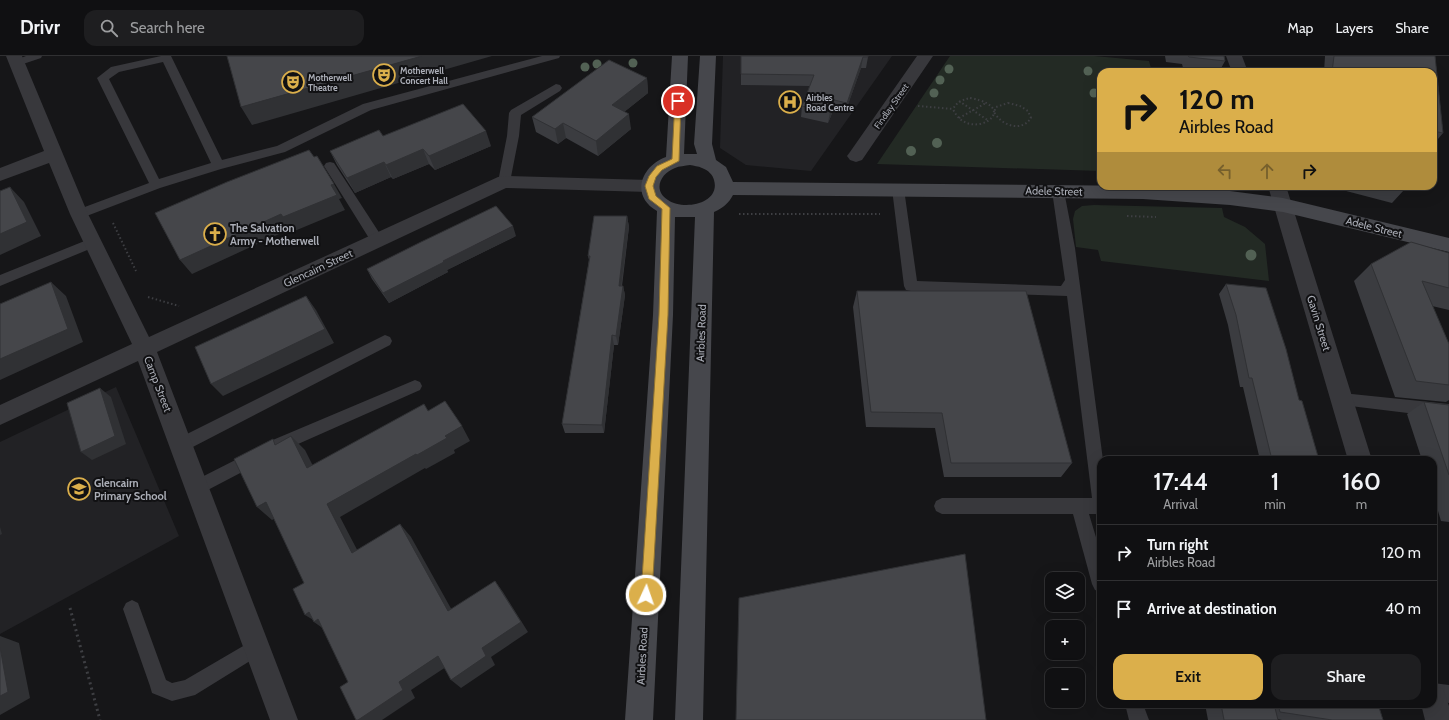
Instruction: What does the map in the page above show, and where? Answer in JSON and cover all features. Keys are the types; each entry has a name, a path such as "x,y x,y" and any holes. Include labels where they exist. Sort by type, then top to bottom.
{"main road":[{"path":"675,161 680,56"},
{"path":"708,56 703,144 708,163"},
{"path":"690,159 708,163 720,172 724,180 725,188 722,196 716,203 704,212 678,212 666,208 652,197 649,186 652,176 659,168 675,161 690,159"},
{"name":"Adele Street","path":"725,188 1143,192 1230,198 1280,195 1449,245"},
{"name":"Airbles Road","path":"639,720 663,315 666,208"},
{"name":"Airbles Road","path":"689,720 704,212"}],"street":[{"name":"Findlay Street","path":"856,156 925,56"},
{"path":"1234,56 1238,68"},
{"name":"Camp Street","path":"15,60 79,214 145,350 284,720"},
{"path":"0,175 54,154"},
{"name":"Glencairn Street","path":"0,415 145,350 377,240 504,182 649,186"},
{"name":"Gavin Street","path":"1280,195 1359,456"},
{"path":"1436,708 1439,720"}],"lane":[{"path":"15,60 37,56"},
{"path":"79,214 156,185 218,165 281,149 367,107 555,56"},
{"path":"156,185 103,78 115,69 167,58 218,165"},
{"path":"504,182 513,136 515,113 556,88"},
{"path":"330,166 377,240"},
{"path":"898,189 911,286 1065,291 1072,281"},
{"path":"1058,191 1068,248 1097,475"},
{"path":"0,281 92,243"},
{"path":"180,445 385,341"},
{"path":"196,488 288,440 414,386"},
{"path":"1342,400 1449,411"},
{"path":"942,506 1097,506"},
{"path":"1079,506 1097,570"},
{"path":"132,609 159,686 172,692 188,688 256,647"},
{"path":"1437,692 1449,694"},
{"path":"1135,708 1139,720"}],"path":[{"path":"953,109 954,113 959,118 974,124 983,124 993,117 994,112 996,108 1001,104 1016,104 1027,110 1030,114 1030,119 1022,125 1007,124 995,117 994,112 992,107 987,103 970,98 959,101 953,109"},
{"path":"959,101 989,121"},
{"path":"959,118 987,103"},
{"path":"891,105 953,109"},
{"path":"704,212 902,214"},
{"path":"1122,216 1161,218"},
{"path":"112,218 138,276"},
{"path":"144,290 148,298 183,307"},
{"path":"70,608 100,720"}],"shaded area":[{"name":"Airbles Road Centre","path":"723,56 892,56 811,171 746,165 720,148"},
{"path":"950,56 1094,56 1149,61 1151,68 1097,68 1097,171 877,164"},
{"path":"1082,206 1222,208 1224,217 1245,227 1265,244 1269,281 1101,261 1098,250 1076,247 1073,219 1075,211"},
{"name":"Glencairn Primary School","path":"116,387 179,536 0,634 0,442"}],"building":[{"name":"Motherwell Theatre","path":"227,56 422,56 241,107"},
{"path":"741,56 868,57 863,57 847,103 834,100 830,112 802,106 814,75 741,74"},
{"path":"1188,56 1224,56 1225,61 1189,57"},
{"path":"1334,56 1435,56 1436,68 1332,68"},
{"path":"609,60 647,78 612,105 629,114 596,141 563,123 555,129 532,117"},
{"path":"1437,75 1443,133 1437,132"},
{"path":"463,104 486,131 429,156 423,149 386,165 384,162 347,178 330,151 379,130 383,136"},
{"path":"309,150 314,157 317,156 334,184 331,185 337,195 283,217 281,214 180,260 155,213 227,182"},
{"path":"10,187 27,222 0,234 0,191"},
{"path":"496,206 513,226 383,293 367,269 421,242"},
{"path":"594,216 627,216 619,286 623,286 616,336 612,335 602,425 562,424 590,256 588,256"},
{"path":"1411,242 1449,253 1449,288 1422,281 1449,344 1449,385 1416,381 1371,264"},
{"path":"51,282 68,329 0,359 0,304"},
{"path":"1226,284 1266,288 1286,349 1299,400 1302,401 1318,456 1271,456 1252,378 1249,378 1236,315"},
{"path":"857,291 1026,291 1072,463 951,463 942,413 871,412"},
{"path":"306,296 325,329 211,384 195,347"},
{"path":"100,388 115,436 81,452 67,403"},
{"path":"445,401 462,426 445,436 447,438 327,504 352,553 400,524 448,611 495,581 521,622 482,648 486,656 451,680 438,656 399,682 403,690 356,720 340,687 348,682 318,619 314,622 309,612 305,615 293,589 304,583 266,502 257,507 234,459 273,439 275,445 291,436 307,468 424,404 428,411"},
{"path":"1424,402 1449,405 1449,475"},
{"path":"965,554 986,720 736,720 739,598"},
{"path":"0,647 8,692 0,696"},
{"path":"1222,708 1275,708 1278,720 1224,720"},
{"path":"1279,708 1379,708 1383,720 1332,720 1280,712"}],"place":[{"name":"Motherwell Concert Hall","path":"384,75"},
{"name":"Motherwell Theatre","path":"293,82"},
{"name":"Airbles Road Centre","path":"790,102"},
{"name":"The Salvation Army - Motherwell","path":"215,234"},
{"name":"Glencairn Primary School","path":"79,489"}],"route":[{"path":"646,595 663,315 666,208 652,197 649,186 652,176 659,168 675,161 678,101"}]}
